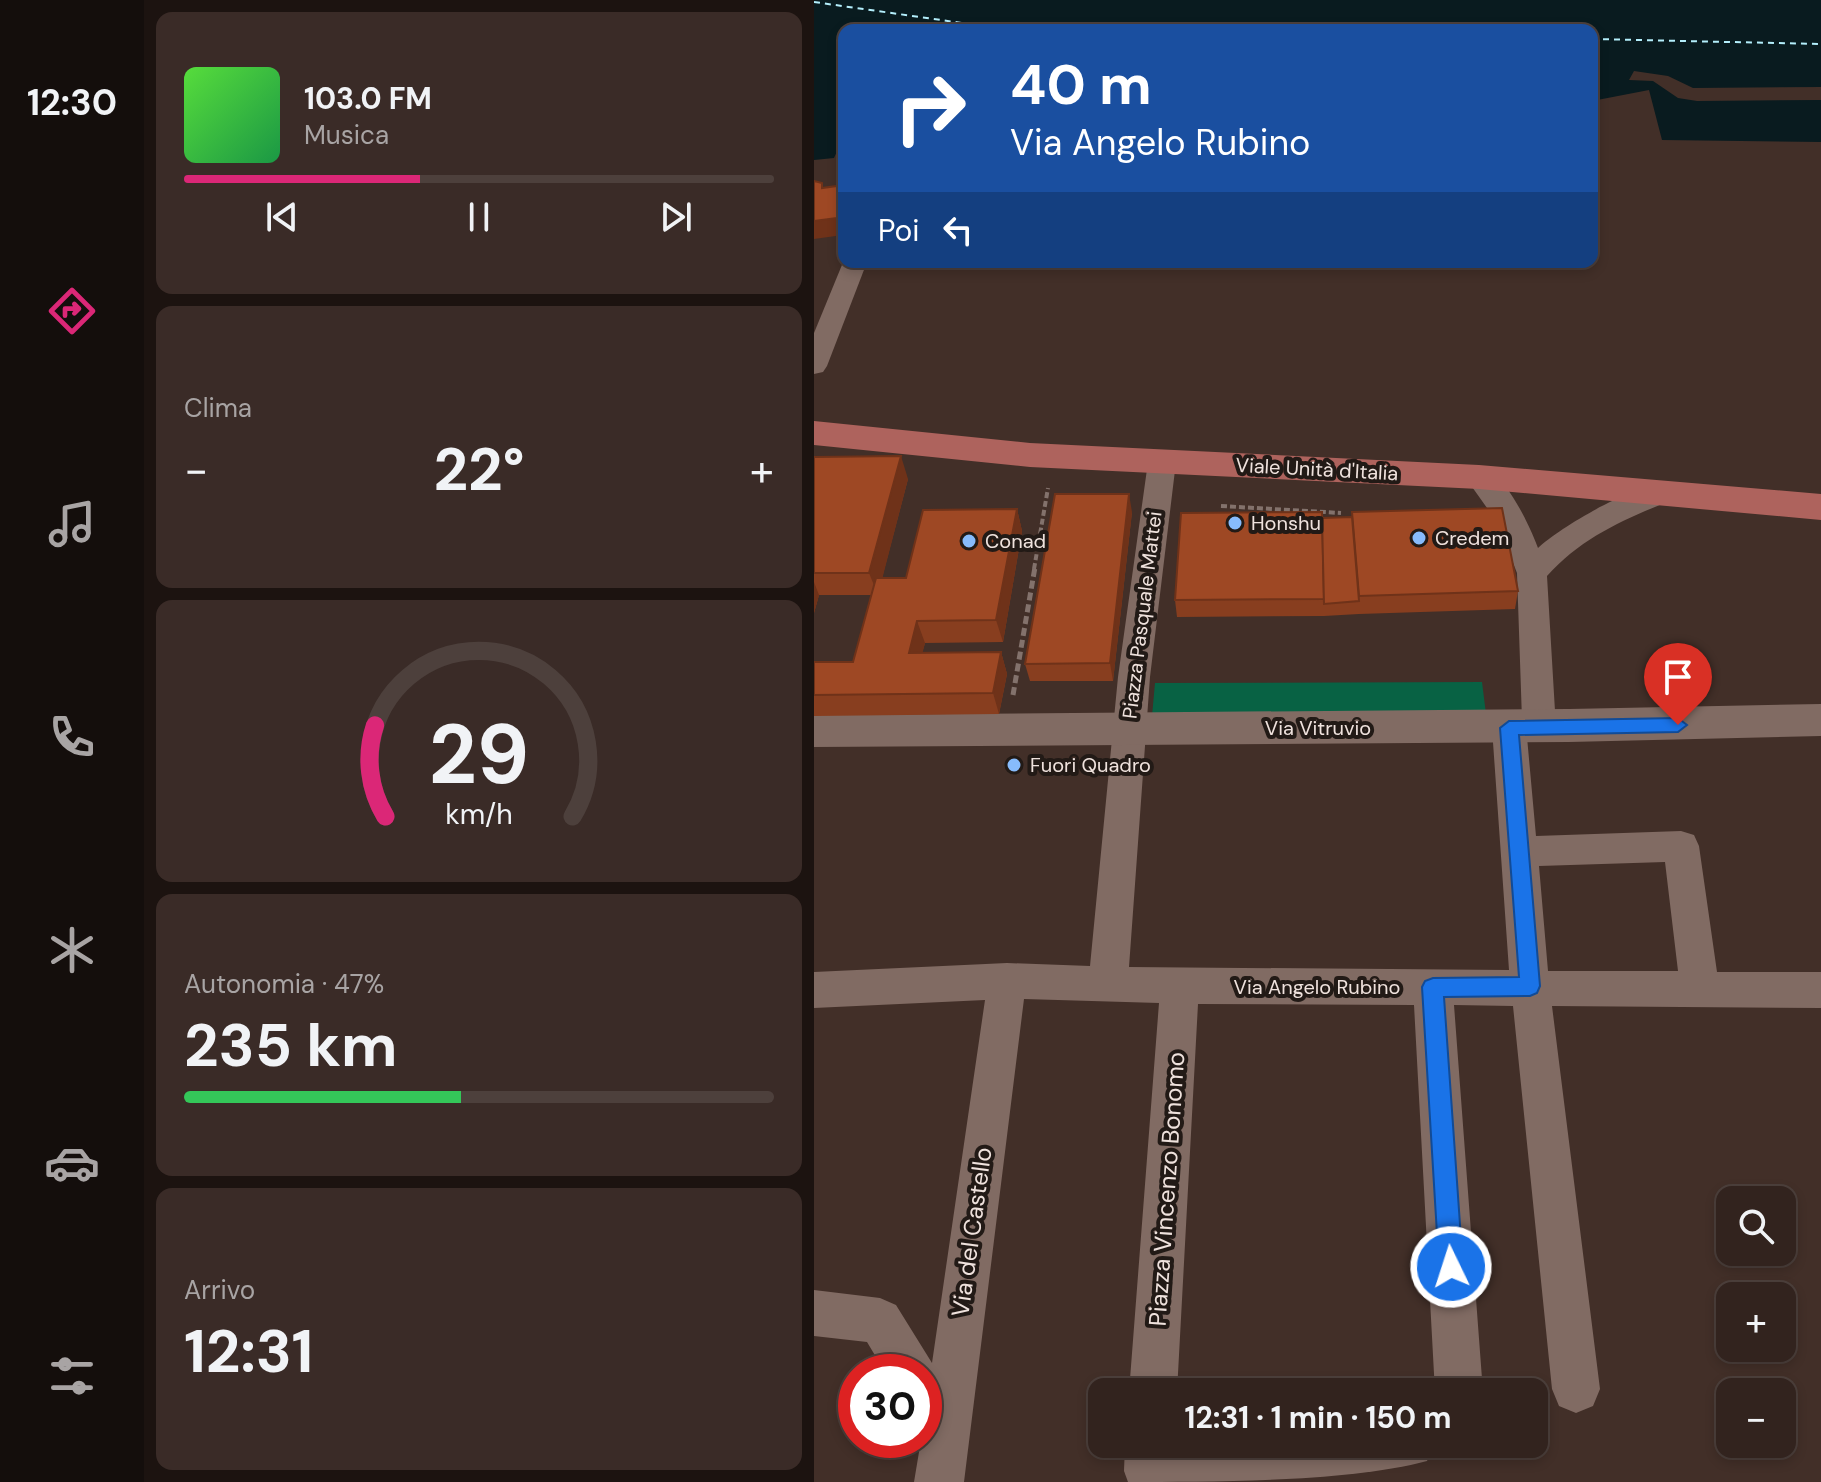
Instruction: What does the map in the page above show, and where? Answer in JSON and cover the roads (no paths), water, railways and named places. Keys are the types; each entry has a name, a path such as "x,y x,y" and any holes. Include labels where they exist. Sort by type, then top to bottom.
{"main road":[{"name":"Viale Unità d'Italia","path":"814,433 1030,455 1479,477 1821,507"}],"street":[{"path":"814,366 853,268"},
{"name":"Piazza Pasquale Mattei","path":"1108,983 1129,727 1162,462"},
{"path":"1479,477 1515,522 1532,573 1519,852 1530,986 1576,1389"},
{"path":"1532,573 1555,546 1587,524 1662,493"},
{"name":"Via Vitruvio","path":"814,731 1129,727 1524,728 1821,720"},
{"path":"1519,852 1681,846 1700,988"},
{"name":"Via Angelo Rubino","path":"814,990 1007,981 1180,986 1821,990"},
{"name":"Via del Castello","path":"942,1361 1007,981"},
{"name":"Piazza Vincenzo Bonomo","path":"1154,1378 1180,986"},
{"path":"1433,987 1458,1378"},
{"path":"814,1313 880,1321 901,1354"},
{"name":"Via del Castello","path":"937,1458 939,1482"},
{"path":"1148,1458 1317,1458"}],"place":[{"name":"Honshu","path":"1235,523"},
{"name":"Credem","path":"1419,538"},
{"name":"Conad","path":"969,541"},
{"name":"Fuori Quadro","path":"1014,765"}]}
